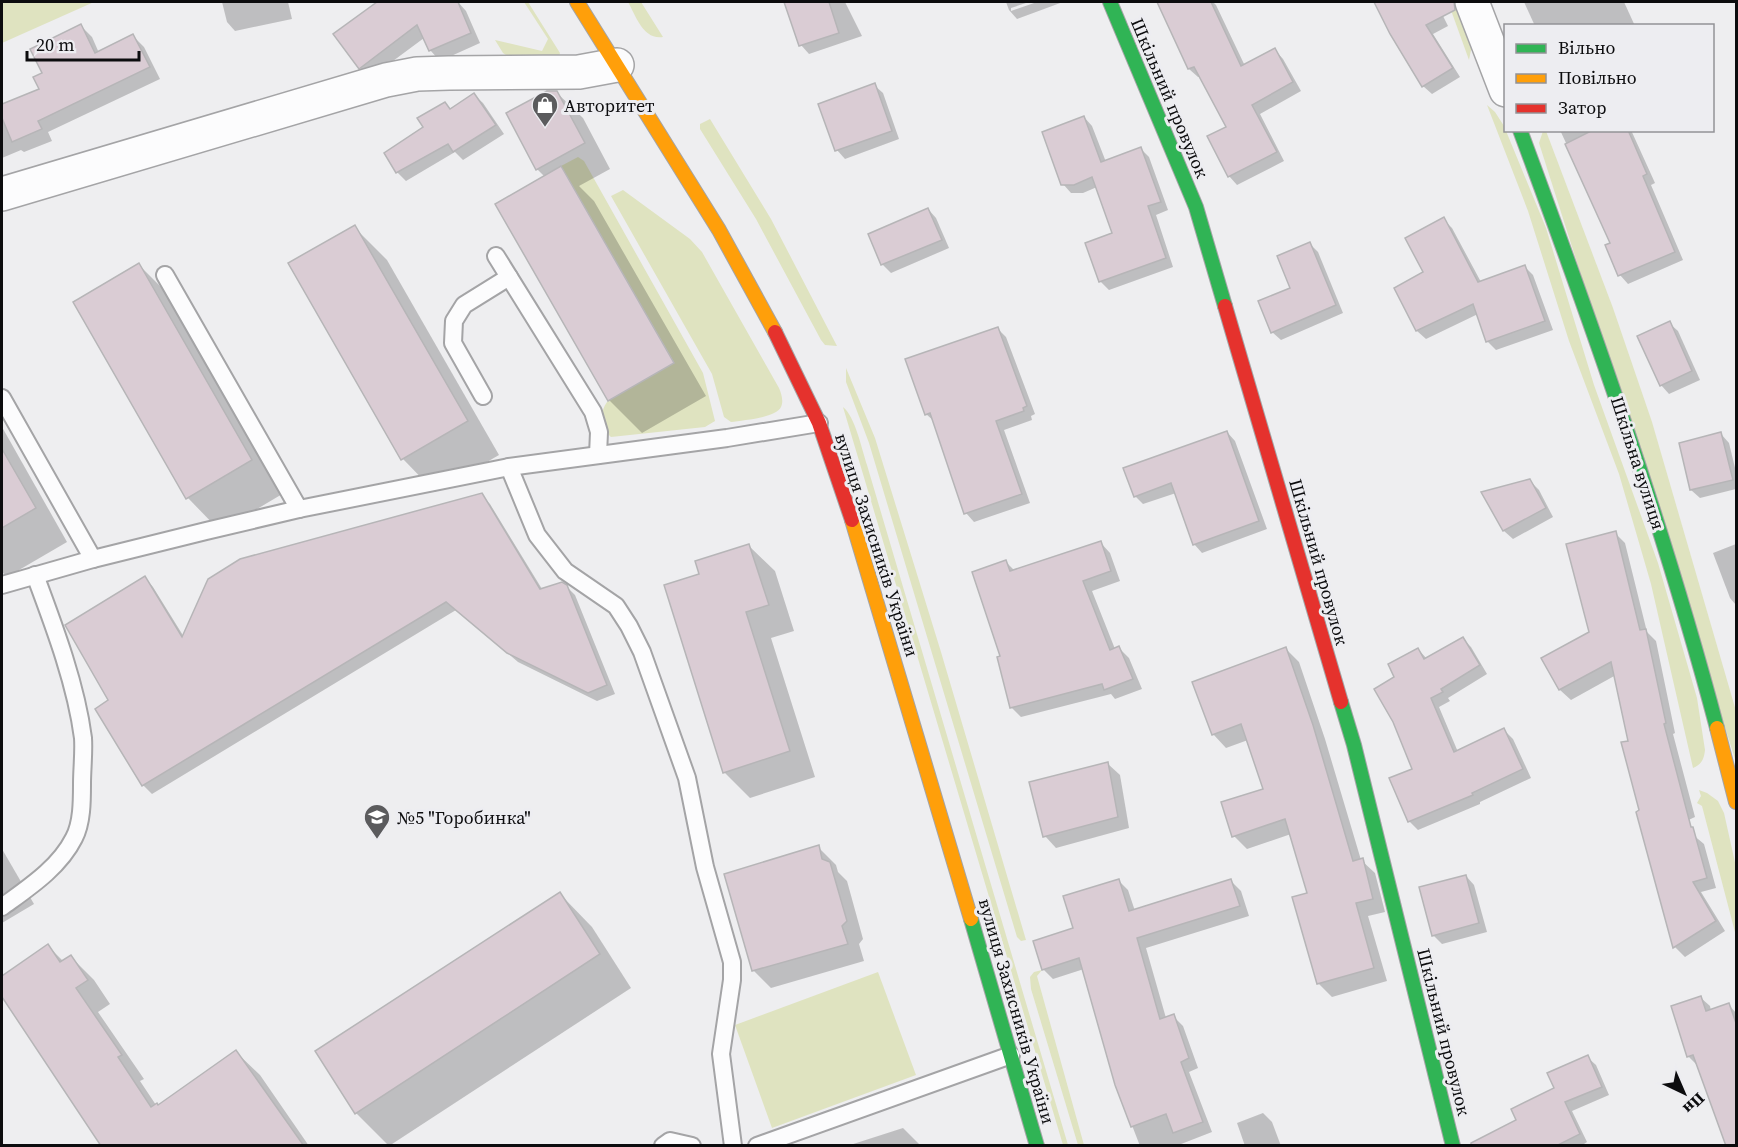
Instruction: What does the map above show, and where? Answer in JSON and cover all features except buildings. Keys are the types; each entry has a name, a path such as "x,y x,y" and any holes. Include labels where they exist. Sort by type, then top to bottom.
{"street":[{"name":"вулиця Захисників України","path":"577,2 719,230 763,307 819,423 861,545 1037,1146"},
{"name":"Шкільний провулок","path":"1110,2 1200,218 1354,745 1453,1146"},
{"path":"1472,2 1504,85"},
{"path":"2,194 386,80 448,73 579,72 617,66"},
{"name":"Шкільна вулиця","path":"1521,132 1647,486 1701,667 1737,802"}],"lane":[{"path":"496,256 593,412 598,432 598,455"},
{"path":"165,275 299,509"},
{"path":"483,396 453,343 454,321 464,305 509,277"},
{"path":"2,398 93,559"},
{"path":"2,585 93,559 299,509 509,467 727,438 819,423"},
{"path":"509,467 537,535 565,572 616,606 629,627 642,652 687,778 705,867 732,962 732,980 721,1053 733,1146"},
{"path":"2,907 37,881 60,858 75,837 82,805 83,739 81,728 70,677 35,575"},
{"path":"757,1146 1011,1055"},
{"path":"663,1146 670,1141 692,1146"}],"green space":[{"path":"2,2 94,2 2,43"},
{"path":"524,2 528,2 560,53 558,60 509,57 503,53 495,40 542,51 548,39"},
{"path":"628,2 641,2 663,37 650,35 645,31"},
{"path":"1448,2 1463,2 1472,45 1469,60"},
{"path":"1487,105 1495,112 1504,126 1504,132 1506,132 1546,228 1594,385 1658,563 1697,698 1705,750 1702,761 1693,768 1651,584 1619,474 1569,341 1528,211"},
{"path":"710,119 771,219 837,346 825,345 821,340 756,219 700,129 700,124"},
{"path":"1543,132 1546,132 1613,308 1652,422 1736,711 1736,762 1539,143"},
{"path":"578,157 584,161 703,373 715,421 705,427 611,437 603,425 602,416 607,402 674,362 561,166"},
{"path":"623,190 690,239 702,252 779,388 782,402 778,411 759,418 731,422 724,417 712,374 611,196"},
{"path":"846,368 875,438 1026,940 1021,941 1017,937 869,443 846,382"},
{"path":"843,407 855,425 1068,1145 1063,1145"},
{"path":"1699,790 1718,801 1724,813 1736,867 1736,936 1702,806 1697,803 1701,796"},
{"path":"1042,970 1037,976 1084,1145 1078,1145 1031,989 1030,977 1034,972"},
{"path":"878,972 916,1075 772,1128 735,1025"}],"traffic: fast":[{"path":"1110,2 1196,207 1225,306"},
{"path":"1521,132 1626,426 1674,576 1717,728"},
{"path":"1341,702 1354,745 1453,1146"},
{"path":"971,919 1037,1146"}],"traffic: slow":[{"path":"577,2 719,230 775,332"},
{"path":"852,520 971,919"},
{"path":"1717,728 1736,802"}],"traffic: jam":[{"path":"1225,306 1341,702"},
{"path":"775,332 819,423 852,520"}],"place":[{"name":"Авторитет","path":"545,128"},
{"name":"№5 \"Горобинка\"","path":"377,840"}]}
